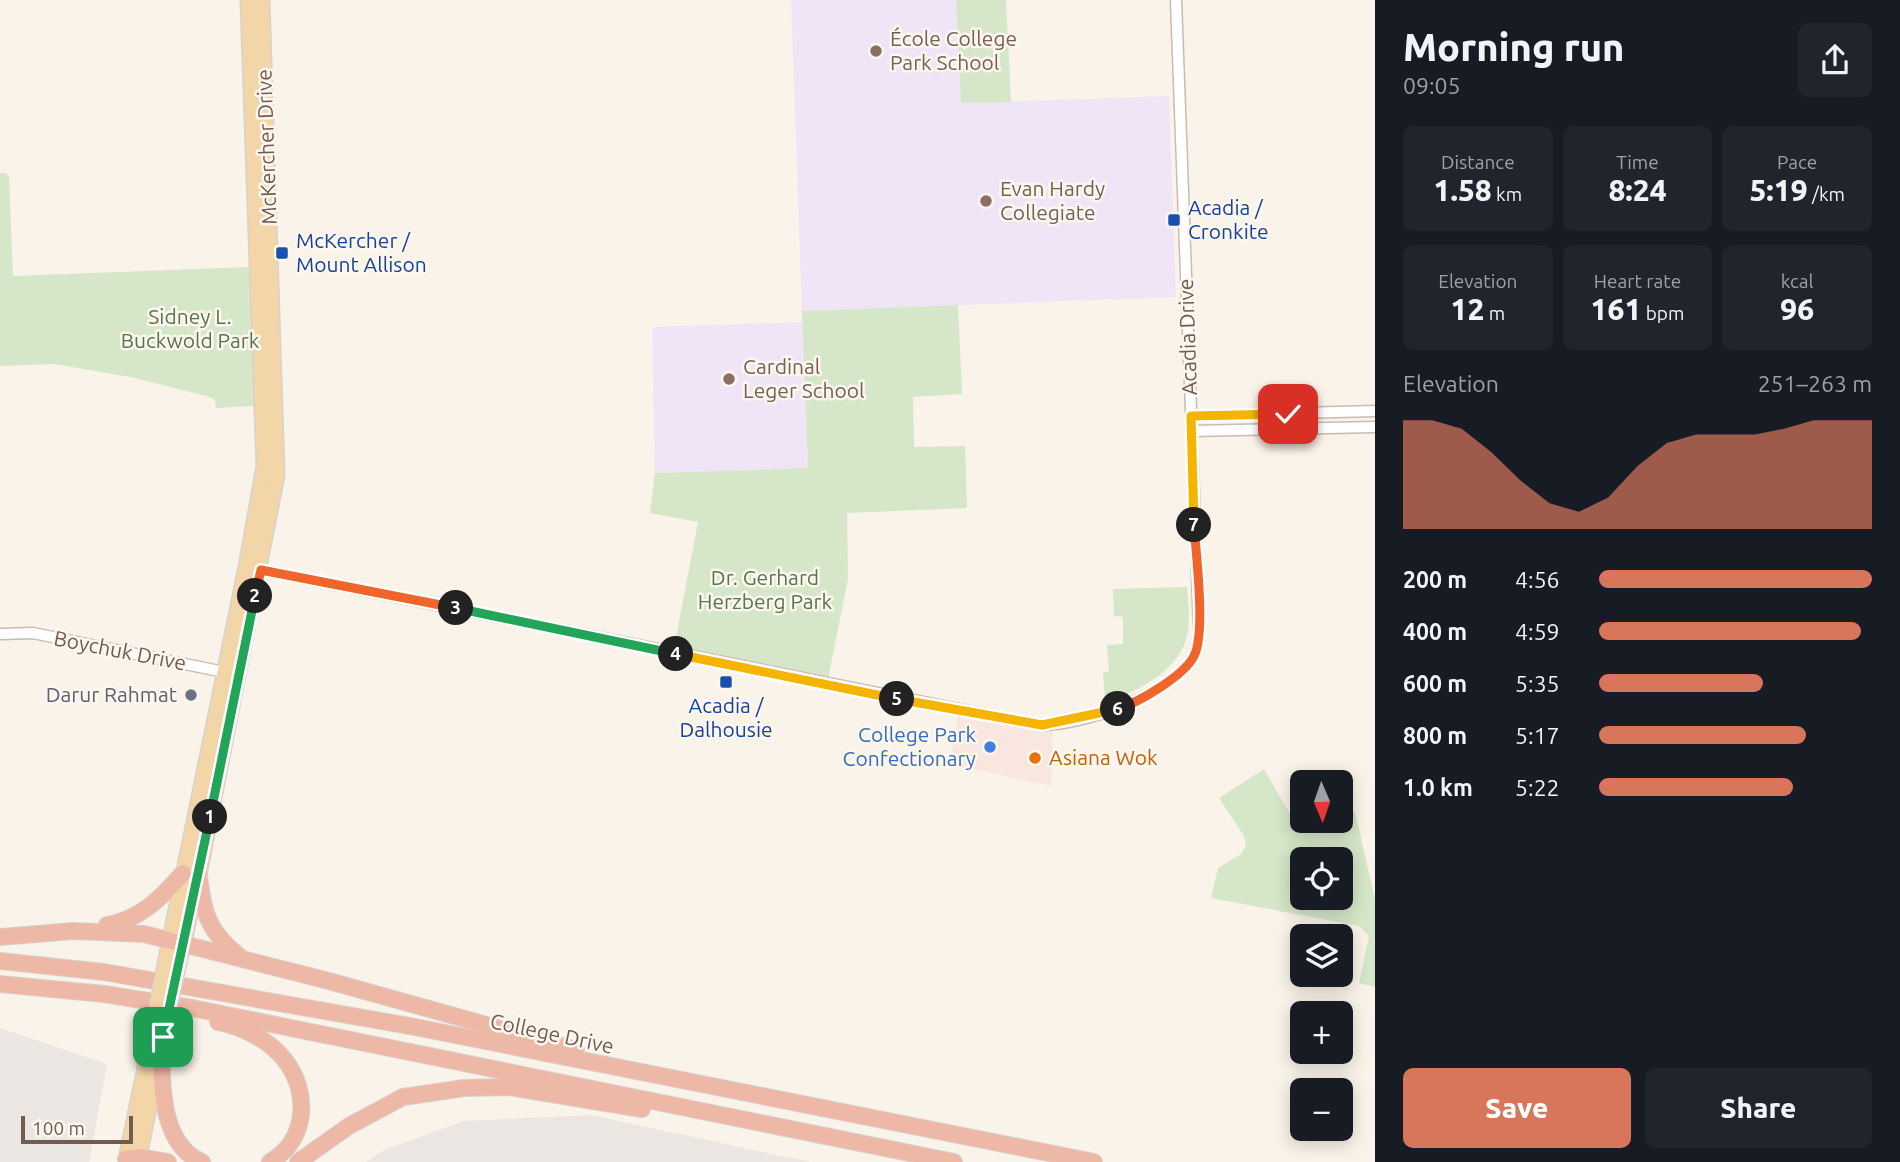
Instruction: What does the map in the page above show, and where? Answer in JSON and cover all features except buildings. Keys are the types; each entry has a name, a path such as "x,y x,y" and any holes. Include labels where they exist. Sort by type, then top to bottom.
{"highway":[{"path":"0,937 72,931 125,921 152,907 191,874 209,921 227,946 243,960"},
{"path":"72,931 135,933 177,942 689,1082"},
{"name":"College Drive","path":"0,961 104,972 415,1027 1094,1162"},
{"path":"0,984 104,994 276,1024 954,1162"},
{"path":"104,994 228,1024 259,1037 283,1057 302,1096 301,1124 296,1136 270,1162"},
{"path":"159,1039 163,1095 168,1119 186,1150 202,1162"},
{"path":"298,1162 349,1126 403,1097 464,1088 509,1087 724,1122 749,1122"},
{"path":"132,1160 168,1162"}],"main road":[{"name":"McKercher Drive","path":"248,0 264,466 253,568"},
{"name":"McKercher Drive","path":"132,1160 159,1039 253,568 277,475 262,0"}],"street":[{"name":"Acadia Drive","path":"253,568 902,700 1053,725 1139,700 1180,671 1194,657 1199,631 1176,0"},
{"path":"1191,416 1375,411"},
{"path":"1191,432 1375,427"},
{"name":"Boychuk Drive","path":"0,634 33,633 232,674"}],"shaded area":[{"name":"Evan Hardy Collegiate","path":"791,0 956,0 962,103 1169,96 1176,297 802,311"},
{"name":"Cardinal Leger School","path":"803,322 808,468 655,473 652,327"},
{"path":"960,710 1053,725 1051,786 949,764"},
{"path":"0,1028 107,1064 89,1162 0,1162"},
{"path":"591,1115 810,1162 366,1162 384,1150 464,1121"}],"green space":[{"path":"956,0 1006,0 1011,102 961,103"},
{"name":"Sidney L. Buckwold Park","path":"0,173 6,173 9,177 13,276 250,267 255,406 216,408 215,400 210,397 135,378 55,364 0,366"},
{"name":"Dr. Gerhard Herzberg Park","path":"958,305 962,394 913,397 914,447 965,446 967,508 847,513 848,579 827,684 673,653 698,522 650,513 655,473 808,468 802,311"},
{"path":"1187,587 1188,631 1178,657 1157,677 1131,692 1105,702 1103,672 1109,672 1107,645 1123,644 1123,617 1114,616 1113,589"},
{"path":"1264,769 1290,814 1290,833 1353,833 1355,812 1375,899 1375,987 1359,983 1369,936 1359,926 1211,898 1218,868 1240,855 1246,846 1244,836 1219,798"}],"place":[{"name":"École College Park School","path":"876,51"},
{"name":"Evan Hardy Collegiate","path":"986,201"},
{"name":"Acadia / Cronkite","path":"1174,220"},
{"name":"McKercher / Mount Allison","path":"282,253"},
{"name":"Cardinal Leger School","path":"729,379"},
{"name":"Acadia / Dalhousie","path":"726,682"},
{"name":"Darur Rahmat","path":"191,695"},
{"name":"College Park Confectionary","path":"990,747"},
{"name":"Asiana Wok","path":"1035,758"}],"route":[{"path":"163,1037 261,570 902,700 1039,725 1053,725 1124,707 1139,700 1180,671 1194,657 1199,631 1191,416 1288,414"}]}
